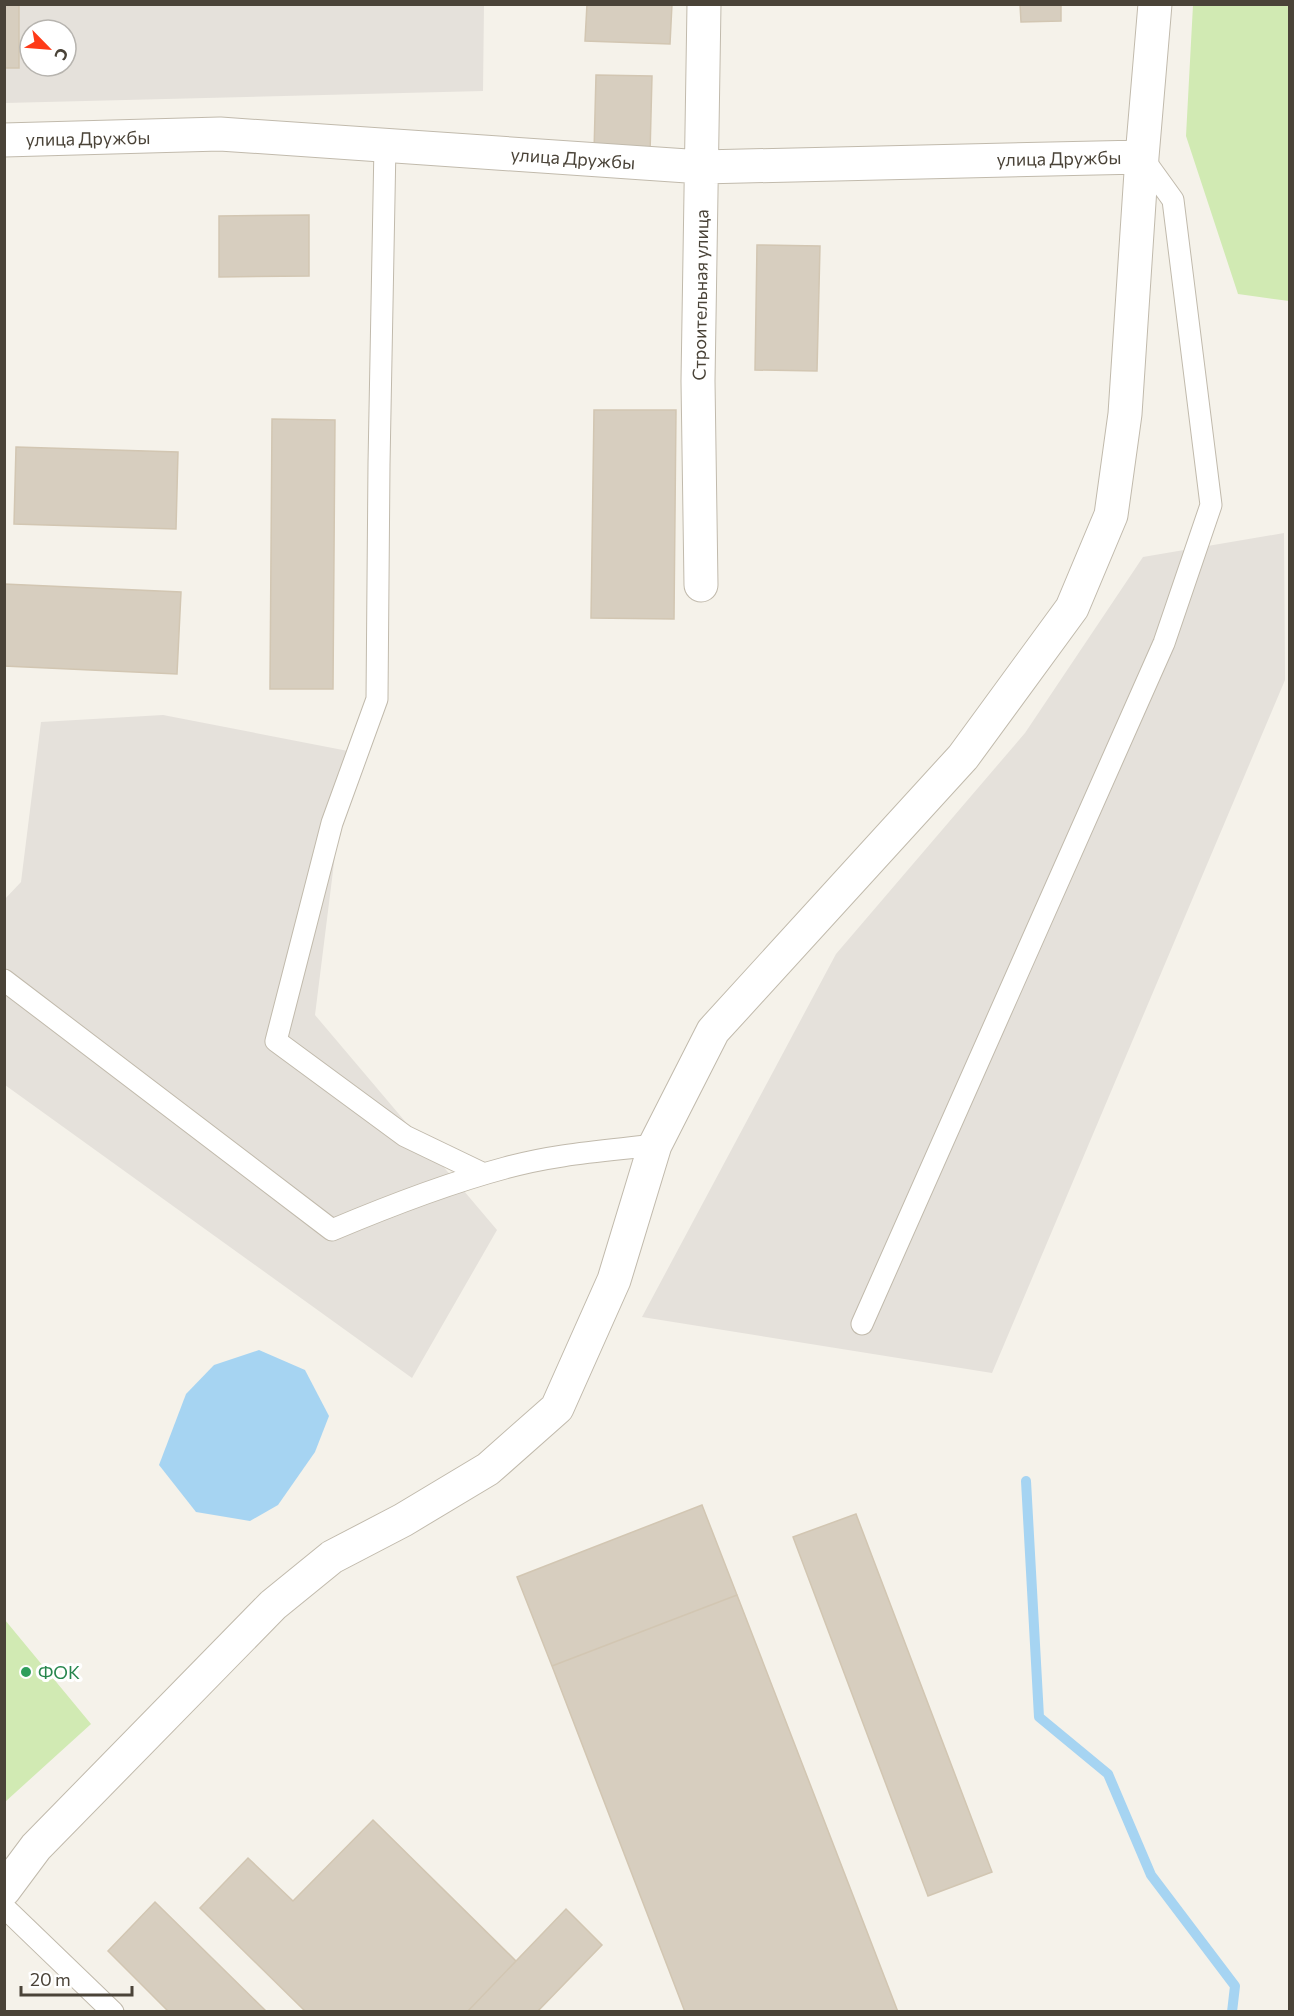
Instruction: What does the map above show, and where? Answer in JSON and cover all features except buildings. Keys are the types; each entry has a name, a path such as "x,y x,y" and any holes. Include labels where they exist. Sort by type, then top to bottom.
{"street":[{"name":"Строительная улица","path":"701,585 698,381 704,4"},
{"path":"4,1890 36,1847 273,1605 332,1557 403,1520 488,1469 557,1408 614,1280 655,1145 713,1031 963,757 1072,609 1111,515 1125,414 1142,157 1155,4"},
{"name":"улица Дружбы","path":"4,140 220,134 702,167 1142,157"}],"lane":[{"path":"385,146 378,464 377,699 332,823 276,1041 405,1136 484,1174"},
{"path":"862,1324 1164,643 1211,505 1173,200 1142,157"},
{"path":"4,980 332,1230 417,1194 507,1167 580,1154 655,1145"},
{"path":"4,1907 113,2012"}],"shaded area":[{"path":"4,5 484,5 483,91 5,103"},
{"path":"1284,533 1285,680 992,1373 642,1317 836,954 1025,733 1143,557"},
{"path":"163,715 348,751 315,1015 497,1230 412,1378 5,1085 4,900 21,882 41,722"}],"green space":[{"path":"1193,5 1289,5 1289,301 1238,294 1186,136"},
{"name":"ФОК","path":"5,1620 91,1724 5,1802"}],"water":[{"path":"259,1350 305,1370 329,1416 315,1452 278,1505 250,1521 196,1512 159,1465 186,1394 214,1365"}],"waterway":[{"path":"1026,1481 1039,1717 1108,1774 1151,1875 1235,1986 1232,2012"}],"place":[{"name":"ФОК","path":"26,1672"}]}
